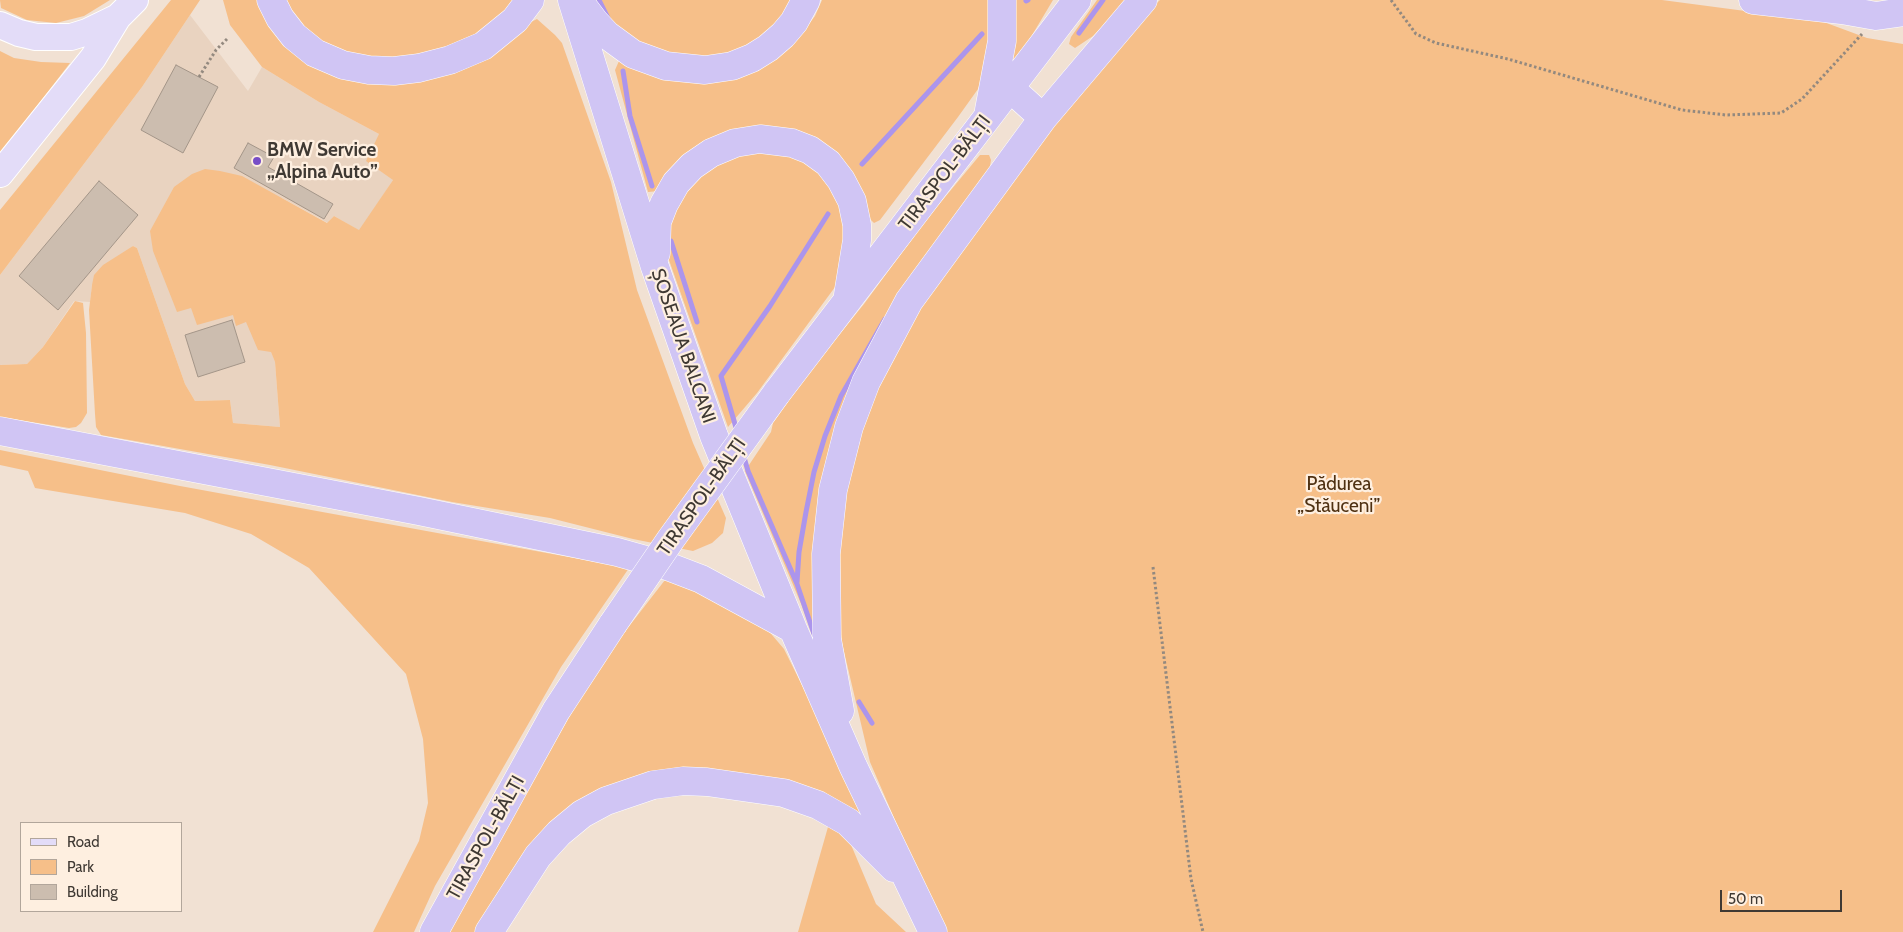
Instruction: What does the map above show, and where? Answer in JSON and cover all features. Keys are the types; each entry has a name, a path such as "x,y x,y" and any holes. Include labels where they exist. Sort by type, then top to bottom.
{"highway":[{"path":"271,0 280,18 294,36 315,53 343,65 369,70 394,71 419,68 450,60 483,46 515,20 530,0"},
{"name":"ȘOSEAUA BALCANI","path":"572,0 655,267 714,436 793,629 853,766"},
{"path":"578,0 594,22 607,35 633,54 666,66 705,70 732,66 752,58 768,48 784,36 806,0"},
{"path":"987,119 998,70 1002,40 1002,0"},
{"name":"TIRASPOL-BĂLȚI","path":"434,932 556,710 671,539 776,394 1077,0"},
{"path":"933,932 853,766 838,702 827,639 826,554 833,490 849,427 866,382 909,301 1043,118 1143,0"},
{"path":"1753,0 1842,10 1875,8 1903,12"},
{"path":"1010,88 1043,118"},
{"path":"655,267 660,214 669,194 684,174 692,166 723,147 749,140 773,140 801,146 820,156 835,170 852,201 857,225 857,240 847,302"},
{"path":"0,431 410,509 617,552 668,566 701,579 793,629"},
{"path":"489,932 538,856 559,833 582,814 606,801 654,785 683,781 707,782 784,793 818,805 848,822 909,882"}],"main road":[{"path":"0,25 19,33 36,37 71,37 87,32 126,9"},
{"path":"0,174 93,58 126,9"}],"path":[{"path":"1391,0 1416,34 1436,43 1508,59 1682,110 1726,115 1782,113 1802,99 1858,40 1875,8"},
{"path":"199,77 216,50 227,39"},
{"path":"1154,567 1190,870 1203,932"}],"shaded area":[{"path":"190,15 248,91 262,67 319,102 379,134 393,180 360,231 334,216 328,223 282,198 271,352 275,362 280,427 233,423 230,400 195,401 185,384 137,248 133,246 92,285 90,302 74,301 43,347 27,364 0,365 0,275 142,87"}],"green space":[{"path":"0,0 110,0 84,16 56,23 27,20 1,8"},
{"path":"171,0 200,0 142,87 0,275 0,210"},
{"path":"223,0 261,0 359,78 527,24 537,19 555,35 562,43 611,182 637,290 693,443 726,518 723,533 712,543 693,551 633,539 550,518 452,502 270,465 101,435 96,427 95,414 89,310 92,285 94,275 103,265 133,246 137,248 185,384 195,401 230,400 233,423 280,427 275,362 271,352 258,350 246,322 236,326 233,315 197,325 191,308 177,312 153,251 150,231 174,187 192,174 205,169 242,176 327,223 334,216 359,230 393,180 366,161 379,134 319,102 262,67 230,25"},
{"path":"281,0 522,0 511,14 437,56 349,59 301,28"},
{"path":"595,0 798,0 773,31 735,52 716,57 677,58 643,45 609,21"},
{"path":"822,0 989,0 991,14 985,70 978,89 880,220 874,223 784,133 659,191 648,192 615,70 619,61 661,74 803,32 815,16"},
{"path":"1009,0 1053,0 1019,57 1012,65"},
{"path":"1097,0 1128,0 1093,36 1075,48 1069,44 1071,37"},
{"name":"Pădurea „Stăuceni”","path":"1160,0 1662,0 1821,21 1867,38 1903,44 1903,932 947,932 923,885 870,762 842,643 834,577 849,453 896,342 1028,155 1148,11"},
{"path":"0,51 14,58 41,62 70,63 0,154"},
{"path":"775,150 811,162 829,179 851,230 838,283 757,393 728,427 664,246 670,215 693,179 733,154"},
{"path":"980,155 989,155 991,160 987,184 880,333 814,640 802,606 745,471 771,432 773,423 809,372 864,304 926,220"},
{"path":"75,301 83,303 86,333 87,413 81,423 76,427 69,428 0,417 0,365 27,364 43,347"},
{"path":"0,450 180,486 629,568 561,667 435,886 414,932 373,932 419,841 428,803 423,739 406,674 309,568 251,534 185,513 35,488 28,471 0,465"},
{"path":"665,580 689,588 761,622 784,649 870,822 812,793 619,784 481,932 450,932 470,890 599,665"},
{"path":"830,820 849,840 876,904 906,932 798,932"}],"building":[{"path":"176,65 218,87 183,153 141,130"},
{"path":"248,143 274,157 268,167 333,204 324,219 234,168"},
{"path":"99,181 138,215 58,310 19,276"},
{"path":"232,320 245,362 198,377 185,335"}],"waterway":[{"path":"599,0 608,18"},
{"path":"1079,33 1103,0"},
{"path":"862,164 982,34"},
{"path":"623,71 630,116 652,186"},
{"path":"737,431 721,376 770,306 828,214"},
{"path":"671,241 697,322"},
{"path":"797,582 799,552 806,512 814,472 825,436 841,396 885,319"},
{"path":"743,454 748,471 797,584 815,637"},
{"path":"859,702 872,723"}],"place":[{"name":"BMW Service „Alpina Auto”","path":"257,161"}]}
